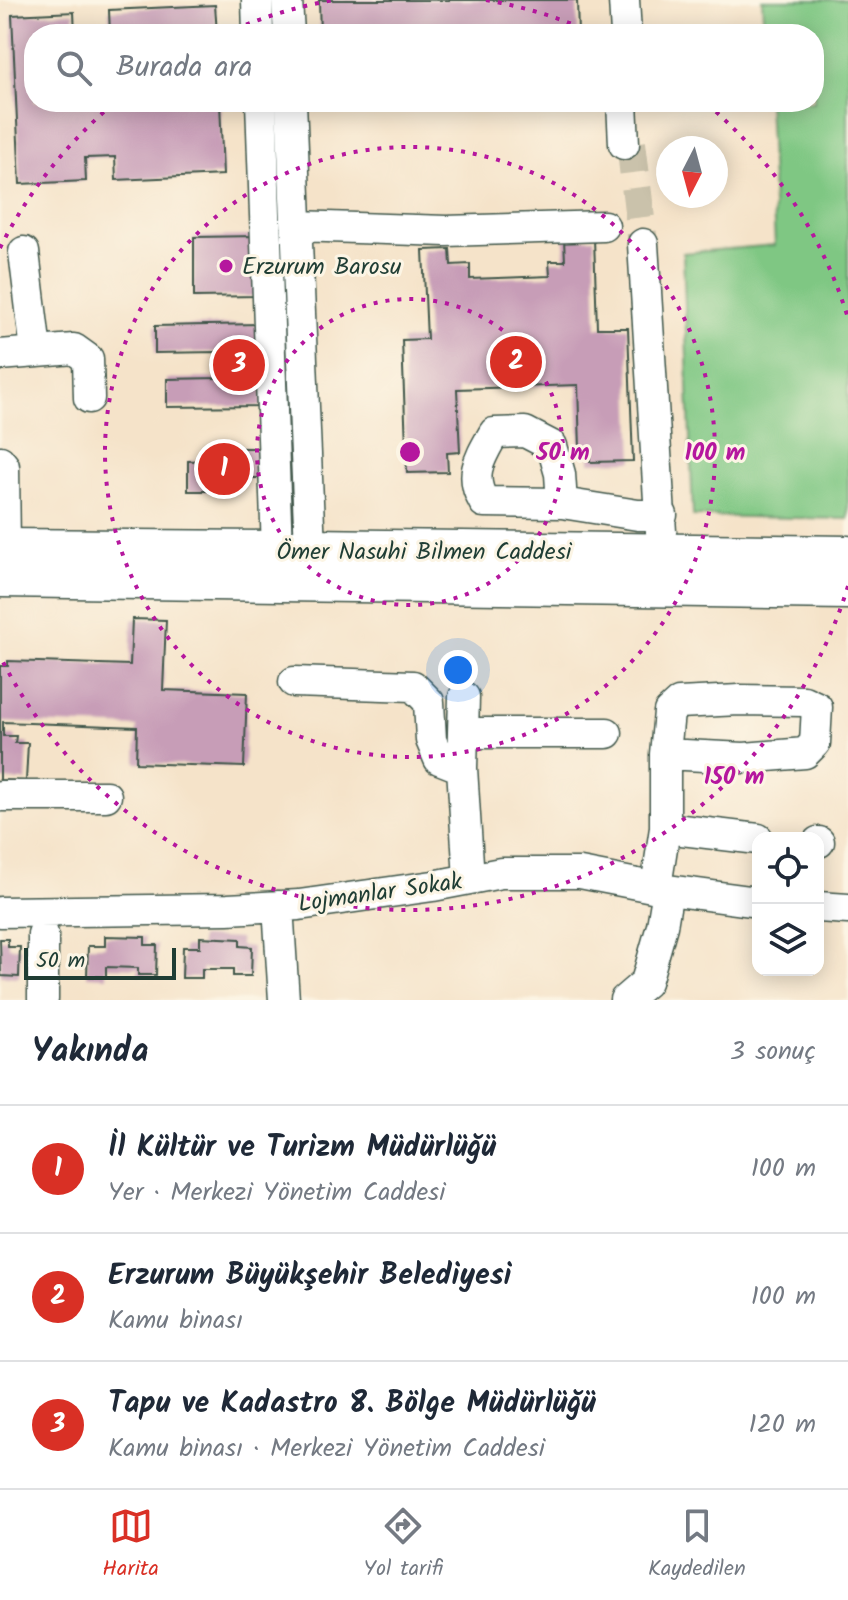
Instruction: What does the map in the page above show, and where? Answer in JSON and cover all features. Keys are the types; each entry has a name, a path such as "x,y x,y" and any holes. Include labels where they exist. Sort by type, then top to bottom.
{"main road":[{"name":"Ömer Nasuhi Bilmen Caddesi","path":"294,566 648,553 848,555"},
{"name":"Ömer Nasuhi Bilmen Caddesi","path":"2,558 294,566 841,592"}],"street":[{"path":"257,0 258,24"},
{"path":"287,0 288,24"},
{"path":"617,0 618,24"},
{"path":"624,0 625,24"},
{"path":"262,112 294,566"},
{"path":"291,112 297,226 294,566"},
{"path":"623,112 627,144 629,112"},
{"path":"297,226 446,231 604,226"},
{"path":"639,244 651,398 648,553"},
{"path":"24,252 36,351"},
{"path":"0,355 74,349 88,359 89,398"},
{"path":"0,461 4,466 2,558"},
{"path":"562,503 650,515"},
{"path":"294,682 413,686 429,702 431,740 439,759 462,768"},
{"path":"464,697 462,768 469,879"},
{"path":"625,1000 646,982 662,926 665,754 669,712 679,703 739,700 804,701 817,707 815,743 805,753 744,758 665,754"},
{"path":"464,733 607,733"},
{"path":"0,796 106,796"},
{"path":"665,828 752,838"},
{"name":"Lojmanlar Sokak","path":"0,912 278,906 418,888 501,873 580,873 752,901"},
{"path":"278,906 284,1000"},
{"path":"824,907 848,909"},
{"path":"43,934 43,1000"}],"green space":[{"path":"762,0 848,0 848,519 693,516 683,253 775,245 768,112 824,112 824,24 763,24"}],"building":[{"path":"319,0 577,0 578,24 320,24"},
{"path":"215,5 216,24 110,24 109,10"},
{"path":"74,12 75,24 24,24 24,112 220,112 223,175 116,180 115,157 85,158 86,181 20,184 12,15"},
{"name":"Erzurum Barosu","path":"257,236 258,296 194,297 194,237"},
{"path":"594,238 597,328 628,328 633,461 590,462 590,449 580,449 578,385 457,389 460,452 447,453 448,472 407,473 402,340 427,339 423,250 450,249 451,265 470,264 470,279 550,276 549,261 565,261 564,239"},
{"path":"260,324 262,406 167,407 167,379 218,378 217,352 155,353 155,326"},
{"path":"219,448 259,448 260,478 215,478 216,491 188,491 188,461 219,460"},
{"path":"132,619 166,620 163,690 247,693 244,767 136,763 137,727 3,722 3,736 16,736 15,743 28,743 26,781 0,780 0,666 8,666 8,661 130,665"},
{"path":"105,936 145,937 145,945 157,945 156,975 138,975 138,968 106,967 106,977 87,976 88,946 105,946"},
{"path":"200,937 240,939 240,946 252,947 251,976 233,976 233,969 202,969 202,978 182,978 183,947 200,947"},
{"path":"0,939 8,939 8,947 20,947 19,977 1,976"}],"tunnel":[{"path":"631,143 643,244"}],"place":[{"name":"Erzurum Barosu","path":"226,266"},
{"name":"Erzurum Büyükşehir Belediyesi","path":"516,362"},
{"name":"Tapu ve Kadastro 8. Bölge Müdürlüğü","path":"239,365"},
{"name":"İl Kültür ve Turizm Müdürlüğü","path":"224,469"}]}
